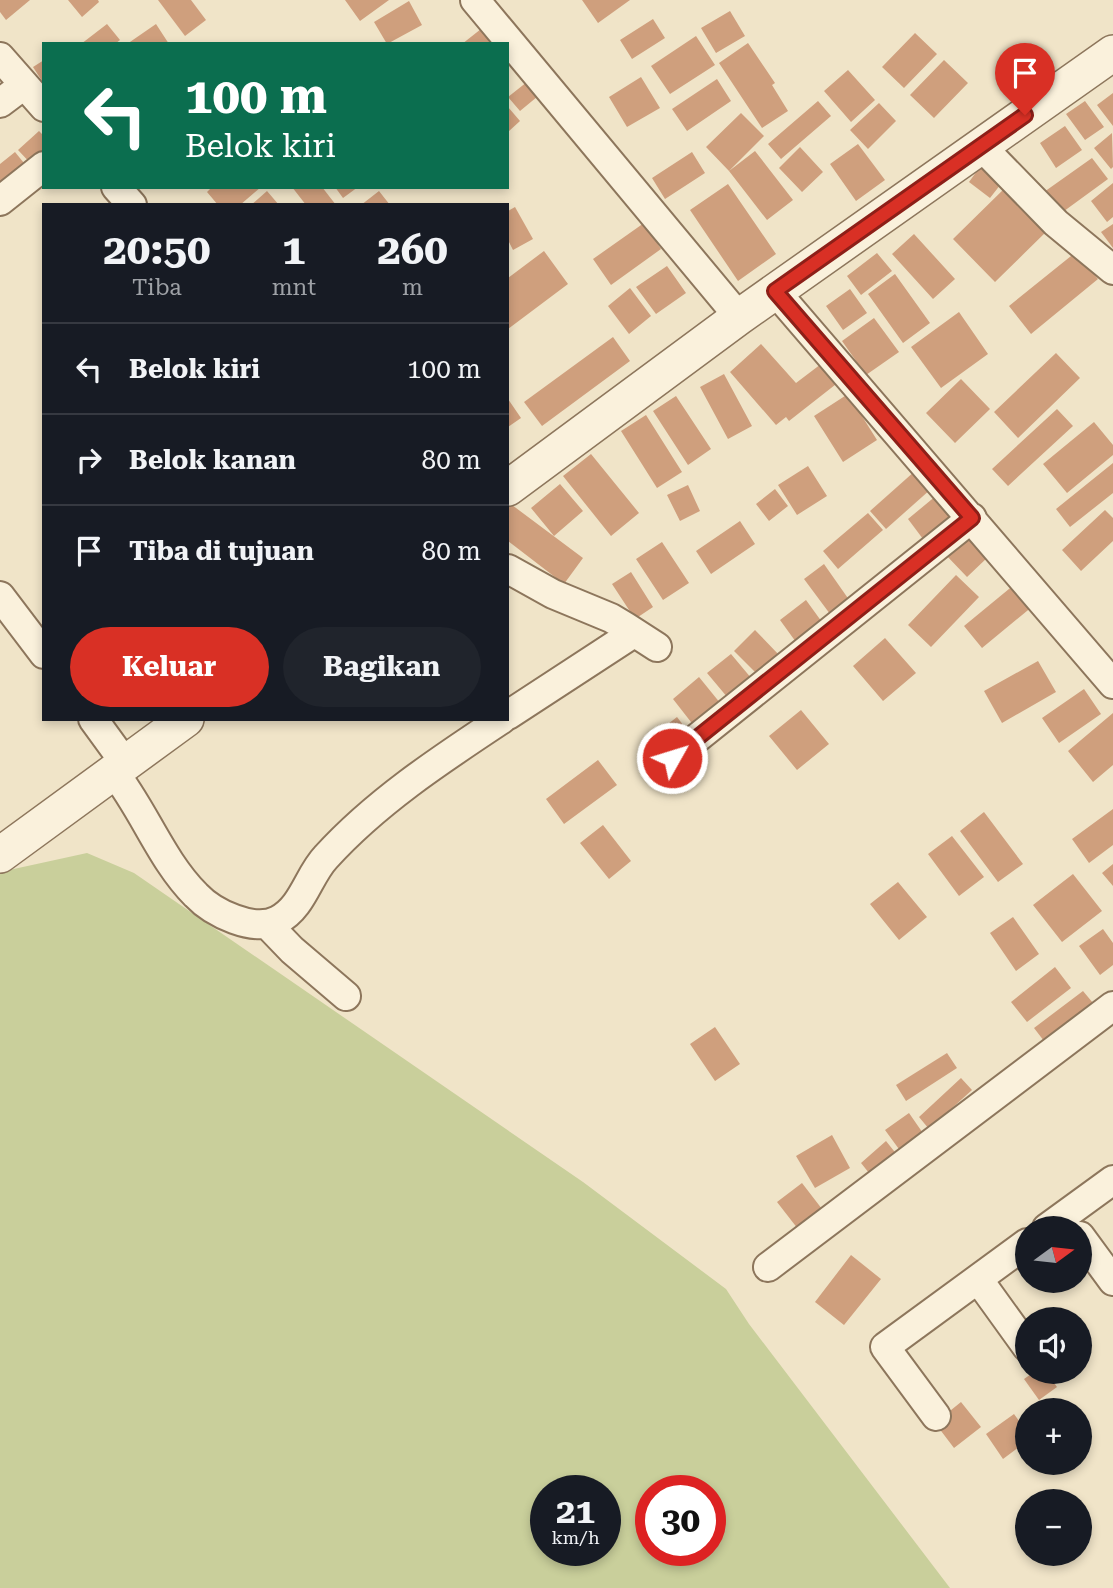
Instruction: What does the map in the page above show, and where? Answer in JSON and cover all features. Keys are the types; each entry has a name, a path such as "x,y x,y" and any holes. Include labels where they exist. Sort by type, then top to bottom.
{"street":[{"path":"475,0 739,317"},
{"path":"509,487 775,291 1113,53"},
{"path":"0,58 42,105"},
{"path":"0,103 24,85"},
{"path":"981,146 1056,223 1113,270"},
{"path":"0,201 42,168"},
{"path":"118,189 130,203"},
{"path":"775,291 1113,684"},
{"path":"672,758 972,518"},
{"path":"509,570 553,594 611,618 657,647"},
{"path":"0,596 42,651"},
{"path":"509,714 626,638 626,626"},
{"path":"94,721 116,769 176,871 197,897 236,919 267,924 279,920 300,900 324,858 364,820 441,760 499,721"},
{"path":"0,855 183,721"},
{"path":"267,924 292,950 346,996"},
{"path":"768,1267 1113,1006"},
{"path":"1078,1216 1113,1180"},
{"path":"936,1416 886,1347 1015,1252"},
{"path":"1092,1256 1113,1281"},
{"path":"978,1279 1015,1330"}],"green space":[{"path":"87,853 134,873 583,1182 726,1289 749,1324 950,1588 0,1588 0,872"}],"building":[{"path":"0,0 30,0 6,20 0,12"},
{"path":"68,0 98,0 99,2 82,17"},
{"path":"158,0 191,0 206,20 185,36"},
{"path":"345,0 389,0 360,21"},
{"path":"582,0 630,0 598,23"},
{"path":"409,1 422,25 386,42 374,22"},
{"path":"730,11 745,36 716,53 701,28"},
{"path":"653,19 665,38 632,59 620,40"},
{"path":"107,24 120,40 118,42 84,42"},
{"path":"156,24 168,42 130,42"},
{"path":"481,29 491,42 465,42"},
{"path":"915,33 937,54 904,88 882,67"},
{"path":"696,36 715,65 670,94 651,66"},
{"path":"748,43 775,83 772,85 788,111 762,128 719,63"},
{"path":"944,60 968,83 934,118 910,95"},
{"path":"42,61 42,81 33,67"},
{"path":"848,70 875,100 851,122 824,91"},
{"path":"641,77 660,108 627,127 609,97"},
{"path":"532,78 543,92 520,111 509,96"},
{"path":"717,79 731,101 687,131 672,109"},
{"path":"1113,93 1113,126 1097,105"},
{"path":"818,101 831,116 781,159 768,144"},
{"path":"1085,101 1104,127 1085,140 1066,114"},
{"path":"879,103 896,121 868,149 850,130"},
{"path":"509,108 520,121 509,131"},
{"path":"741,113 764,136 729,171 706,147"},
{"path":"1065,126 1082,150 1056,168 1040,143"},
{"path":"39,131 42,134 42,159 34,167 18,150"},
{"path":"1112,133 1113,167 1111,169 1094,148"},
{"path":"858,144 885,180 856,201 830,164"},
{"path":"800,147 823,172 802,192 779,168"},
{"path":"755,151 793,200 767,220 729,171"},
{"path":"15,152 28,168 0,190 0,164"},
{"path":"692,152 705,173 665,199 652,178"},
{"path":"1092,158 1108,179 1060,214 1044,192"},
{"path":"982,164 1004,180 990,198 969,182"},
{"path":"1113,183 1113,217 1107,222 1091,201"},
{"path":"728,184 776,254 738,281 690,210"},
{"path":"1008,185 1050,228 995,282 953,239"},
{"path":"210,189 259,189 242,203 216,203 207,192"},
{"path":"294,189 324,189 334,203 304,203"},
{"path":"336,189 355,189 343,198"},
{"path":"267,191 277,203 253,203"},
{"path":"379,191 388,203 364,203"},
{"path":"515,207 533,239 513,250 509,242 509,210"},
{"path":"644,223 661,249 611,285 593,259"},
{"path":"1113,224 1113,248 1101,232"},
{"path":"914,234 955,279 933,299 892,254"},
{"path":"544,251 568,284 509,328 509,277"},
{"path":"1076,252 1098,279 1031,334 1009,306"},
{"path":"877,253 892,271 861,295 847,276"},
{"path":"667,266 686,293 656,314 636,287"},
{"path":"895,274 930,323 903,343 868,294"},
{"path":"630,288 651,316 629,334 608,306"},
{"path":"850,289 867,313 843,330 826,306"},
{"path":"959,312 988,354 941,388 911,347"},
{"path":"874,318 899,352 866,375 842,341"},
{"path":"613,337 630,361 542,426 524,402"},
{"path":"761,344 796,383 825,361 840,381 789,421 786,417 776,425 730,372"},
{"path":"1056,353 1080,378 1018,438 994,412"},
{"path":"724,374 752,426 728,439 700,387"},
{"path":"961,379 990,409 955,443 926,413"},
{"path":"848,394 877,440 843,462 814,416"},
{"path":"676,396 711,449 688,465 653,411"},
{"path":"509,400 521,418 509,426"},
{"path":"1057,409 1073,426 1008,486 992,469"},
{"path":"646,415 682,472 657,488 621,431"},
{"path":"1094,422 1113,445 1113,455 1067,493 1043,464"},
{"path":"591,454 639,513 611,536 563,476"},
{"path":"1113,463 1113,493 1070,527 1056,509"},
{"path":"808,466 827,496 797,515 778,485"},
{"path":"915,471 931,489 886,529 870,511"},
{"path":"560,484 583,511 554,536 531,508"},
{"path":"688,485 700,511 680,521 667,495"},
{"path":"775,489 788,506 769,521 756,504"},
{"path":"937,495 956,519 926,543 908,519"},
{"path":"509,503 583,558 564,584 509,542"},
{"path":"1105,510 1113,518 1113,541 1081,571 1062,550"},
{"path":"868,513 883,530 838,569 823,551"},
{"path":"740,521 755,544 711,574 696,551"},
{"path":"966,534 988,557 967,577 945,554"},
{"path":"662,542 689,583 663,600 636,559"},
{"path":"824,564 852,604 833,618 804,579"},
{"path":"631,572 653,607 635,619 612,584"},
{"path":"956,575 979,597 931,647 908,625"},
{"path":"1015,584 1033,606 982,648 964,626"},
{"path":"806,600 827,629 801,649 780,620"},
{"path":"755,630 780,656 759,676 734,651"},
{"path":"885,638 916,673 883,701 853,666"},
{"path":"731,654 757,685 733,704 707,673"},
{"path":"1038,661 1056,692 1002,723 984,691"},
{"path":"699,677 725,709 698,731 673,699"},
{"path":"1084,689 1101,714 1059,743 1042,718"},
{"path":"801,710 829,744 797,770 769,736"},
{"path":"1113,713 1113,765 1093,782 1068,751"},
{"path":"677,717 693,738 675,752 659,731"},
{"path":"598,760 617,785 564,824 546,799"},
{"path":"1113,809 1113,845 1089,863 1072,839"},
{"path":"984,812 1023,864 998,882 960,831"},
{"path":"603,825 631,861 609,879 580,843"},
{"path":"952,836 984,877 959,896 928,854"},
{"path":"1113,864 1113,886 1102,873"},
{"path":"1073,874 1102,911 1062,942 1033,905"},
{"path":"898,882 927,917 899,940 870,904"},
{"path":"1013,917 1039,954 1016,971 990,933"},
{"path":"1103,929 1113,943 1113,965 1100,975 1079,946"},
{"path":"1055,967 1071,988 1027,1022 1011,1002"},
{"path":"1083,991 1093,1003 1044,1041 1034,1028"},
{"path":"715,1027 740,1064 715,1081 690,1044"},
{"path":"947,1053 957,1068 906,1101 896,1085"},
{"path":"961,1078 972,1090 929,1129 919,1117"},
{"path":"909,1113 927,1139 904,1156 885,1130"},
{"path":"832,1135 850,1168 815,1188 796,1156"},
{"path":"886,1141 902,1161 877,1183 861,1163"},
{"path":"802,1183 822,1209 798,1229 777,1202"},
{"path":"851,1255 881,1279 844,1325 815,1302"},
{"path":"1028,1384 1055,1384 1057,1387 1042,1398 1038,1398"},
{"path":"961,1402 981,1427 954,1448 935,1423"},
{"path":"1015,1415 1015,1450 1003,1459 986,1434"}],"route":[{"path":"672,758 972,518 775,291 1025,115"}]}
